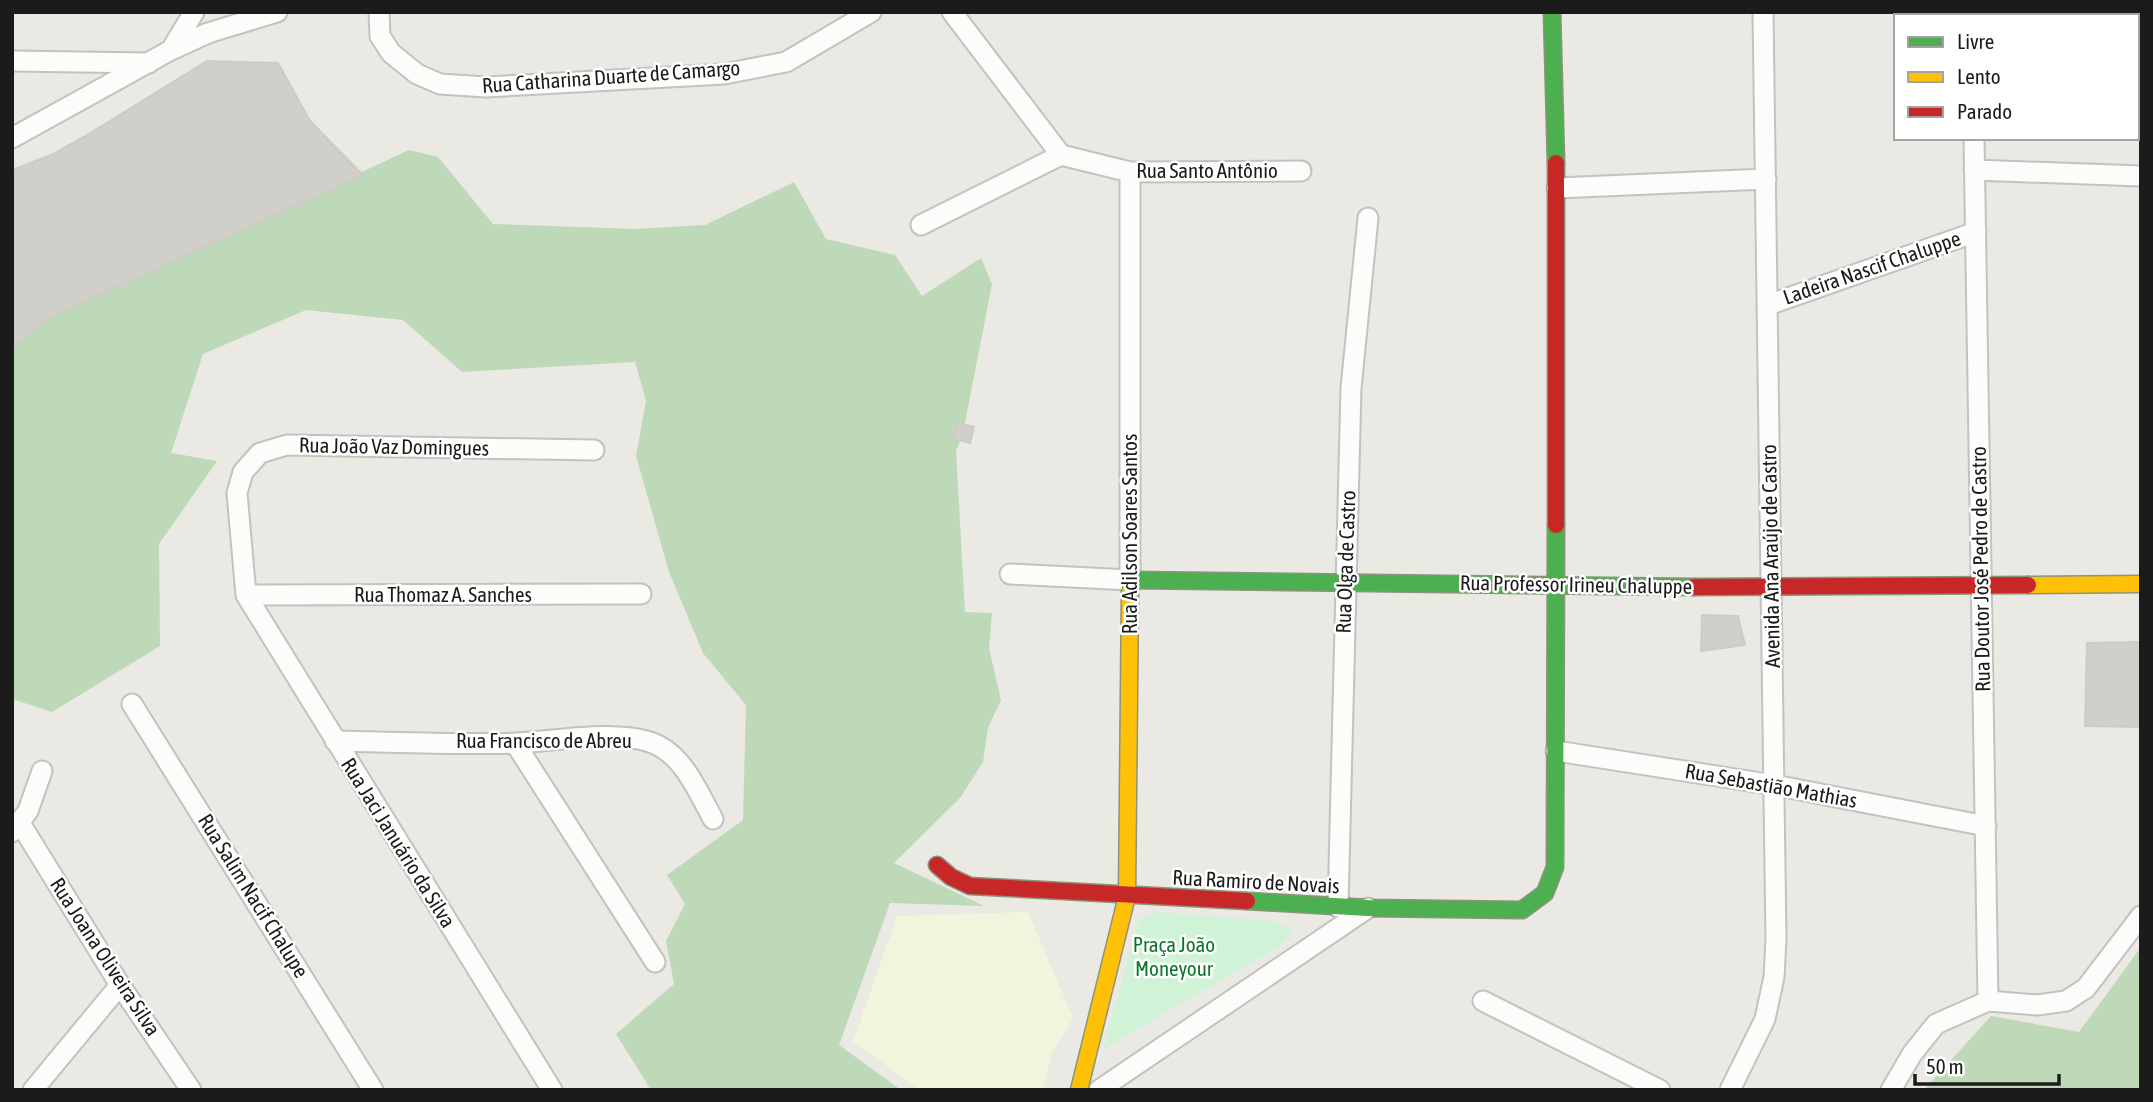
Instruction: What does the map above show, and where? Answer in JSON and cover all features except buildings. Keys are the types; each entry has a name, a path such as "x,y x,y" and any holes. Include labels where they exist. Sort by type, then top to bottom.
{"street":[{"path":"171,50 194,12"},
{"path":"12,138 171,50 208,33 277,12"},
{"name":"Rua Catharina Duarte de Camargo","path":"379,12 380,36 390,53 417,74 440,84 486,87 724,74 786,62 871,12"},
{"path":"922,225 1061,155 952,12"},
{"path":"1552,12 1557,188 1556,751"},
{"name":"Avenida Ana Araújo de Castro","path":"1730,1090 1765,1019 1774,977 1772,588 1763,12"},
{"path":"12,61 150,63"},
{"name":"Rua Doutor José Pedro de Castro","path":"1974,140 1988,1001"},
{"name":"Rua Santo Antônio","path":"1061,155 1129,172 1301,171"},
{"path":"1974,170 2141,176"},
{"name":"Rua Adilson Soares Santos","path":"1079,1090 1127,897 1130,580 1129,172"},
{"path":"1557,188 1766,179"},
{"name":"Rua Olga de Castro","path":"1338,907 1351,388 1368,219"},
{"name":"Ladeira Nascif Chaluppe","path":"1768,305 1976,232"},
{"name":"Rua João Vaz Domingues","path":"246,595 237,494 243,472 260,453 288,445 594,450"},
{"name":"Rua Professor Irineu Chaluppe","path":"1010,574 1130,580 1772,588 1981,588 2141,584"},
{"name":"Rua Thomaz A. Sanches","path":"246,595 641,594"},
{"name":"Rua Jaci Januário da Silva","path":"246,595 552,1090"},
{"name":"Rua Salim Nacif Chalupe","path":"132,704 373,1090"},
{"name":"Rua Francisco de Abreu","path":"335,741 515,743 624,738 651,742 672,754 691,779 713,819"},
{"path":"515,743 655,962"},
{"name":"Rua Ramiro de Novais","path":"937,865 951,877 970,886 1338,907 1522,910 1540,902 1551,887 1555,867 1556,751"},
{"name":"Rua Sebastião Mathias","path":"1556,751 1774,785 1986,825"},
{"path":"16,828 33,799 42,771"},
{"name":"Rua Joana Oliveira Silva","path":"16,828 191,1090"},
{"path":"1099,1090 1368,908"},
{"path":"1891,1090 1936,1024 1988,1001 2037,1005 2066,1002 2087,988 2141,916"},
{"path":"33,1090 121,985"},
{"path":"1483,1001 1660,1090"}],"shaded area":[{"path":"409,150 438,157 493,224 635,229 705,225 794,182 826,239 895,255 922,296 981,258 992,284 963,433 956,451 965,612 992,613 989,648 1001,700 988,728 983,762 960,798 894,863 984,906 890,903 839,1045 901,1090 651,1090 616,1034 674,984 666,941 685,904 667,875 743,820 746,705 703,653 669,572 636,456 646,401 635,362 462,372 403,320 306,310 203,354 171,453 217,461 159,544 160,646 52,712 15,700 12,702 12,349 51,317"},
{"path":"1028,912 1073,1018 1052,1053 1043,1090 921,1090 853,1042 897,916"},
{"path":"2141,947 2141,1090 1924,1090 1991,1016 2079,1032"}],"green space":[{"name":"Praça João Moneyour","path":"1154,912 1275,921 1292,932 1278,947 1103,1049 1139,919"}],"traffic: fast":[{"path":"1552,12 1556,163"},
{"path":"1247,901 1368,908 1522,910 1545,893 1555,867 1556,525"},
{"path":"1130,592 1130,580 1694,587"}],"traffic: slow":[{"path":"2028,585 2141,584"},
{"path":"1079,1090 1127,896 1130,592"}],"traffic: jam":[{"path":"1556,163 1556,525"},
{"path":"1694,587 2028,585"},
{"path":"937,865 951,877 970,886 1247,901"}]}
